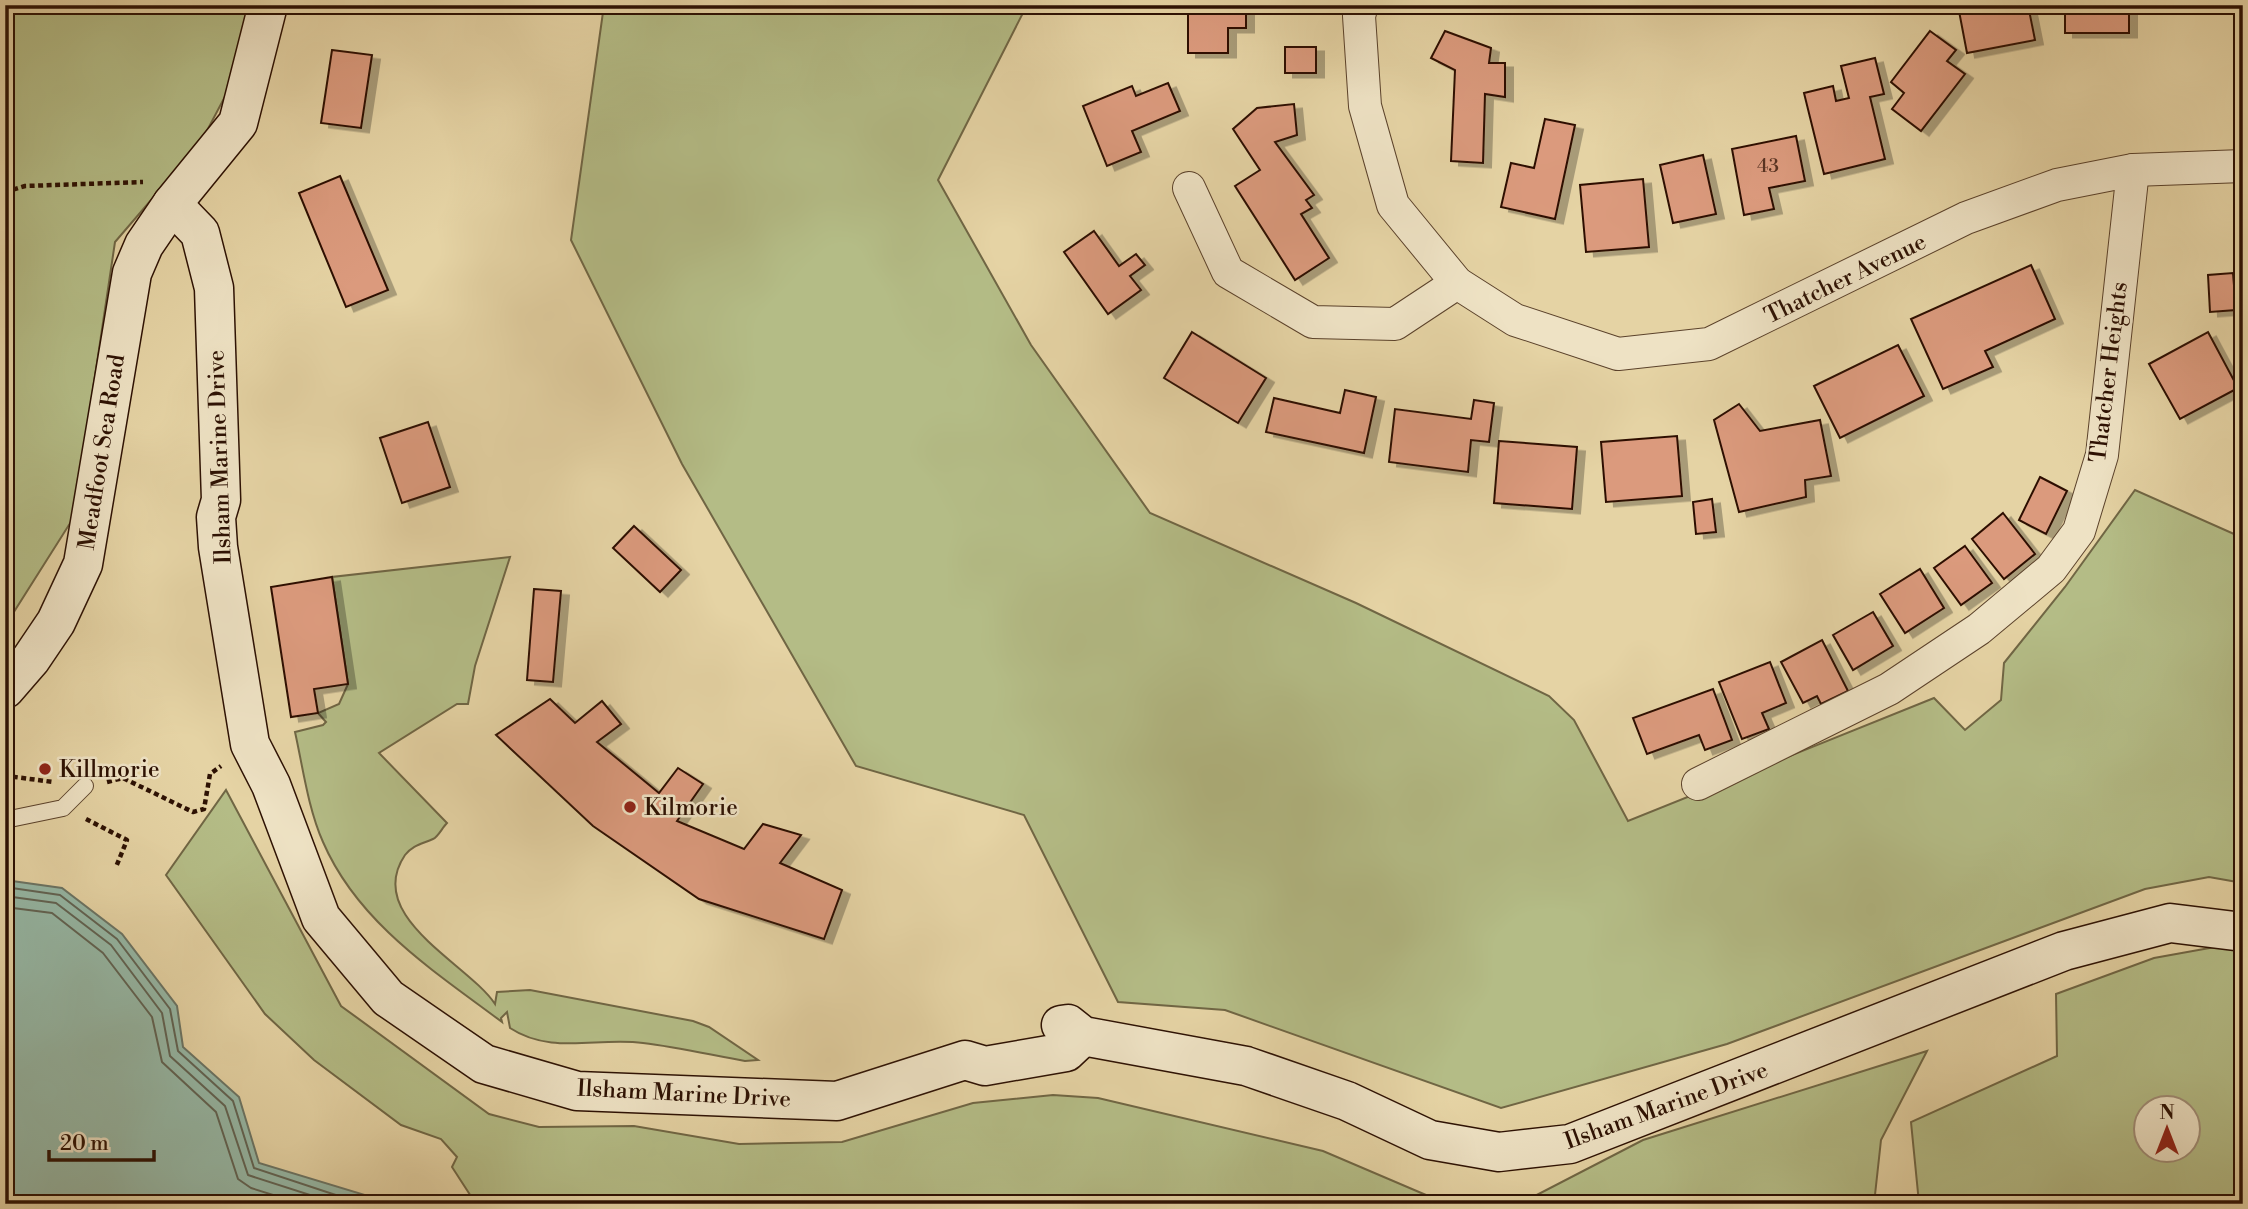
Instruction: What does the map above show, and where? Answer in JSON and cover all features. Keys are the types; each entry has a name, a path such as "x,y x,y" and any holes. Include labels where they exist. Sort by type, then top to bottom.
{"street":[{"name":"Meadfoot Sea Road","path":"5,689 31,659 56,622 83,564 132,273 144,245 172,204 239,123 268,5"},
{"name":"Thatcher Avenue","path":"1362,5 1359,16 1365,106 1393,205 1457,283 1515,320 1618,354 1709,344 1966,218 2057,185 2133,170 2243,166"},
{"name":"Thatcher Heights","path":"1698,784 1889,689 1979,629 2051,569 2079,531 2102,455 2133,170"},
{"path":"1189,188 1228,272 1313,322 1395,324 1457,283"},
{"name":"Ilsham Marine Drive","path":"172,204 200,233 214,288 221,500 216,517 218,547 250,744 271,785 321,918 388,998 484,1064 577,1091 837,1101 965,1060 977,1042 1068,1024 1083,1036 1246,1066 1347,1101 1430,1140 1499,1152 1570,1144 2064,951 2170,923 2243,932"}],"lane":[{"path":"5,820 64,808 85,786"}],"path":[{"path":"5,192 25,186 140,180 172,204"},
{"path":"5,773 15,778 85,786 123,778 193,812 204,809 210,774 250,744"},
{"path":"64,808 128,840 116,867"}],"green space":[{"path":"5,5 252,5 229,89 201,142 115,242 74,517 5,626"},
{"path":"604,5 1027,5 938,180 1031,345 1150,513 1356,603 1549,696 1574,720 1628,821 1934,698 1965,730 2001,700 2004,663 2065,587 2135,490 2243,538 2243,883 2209,877 2145,889 1727,1044 1501,1108 1225,1010 1118,1002 1024,815 856,766 682,464 571,240"},
{"path":"510,557 475,666 468,704 457,704 379,753 447,823 435,838 414,847 405,855 396,878 398,899 408,919 424,938 482,989 495,1004 497,992 530,990 693,1021 709,1027 758,1060 745,1061 643,1043 542,1041 510,1028 507,1012 501,1018 502,1022 425,964 377,921 338,871 323,842 310,802 295,732 323,725 326,722 318,713 339,704 348,684 332,577"},
{"path":"226,790 341,1006 489,1114 539,1127 634,1126 739,1144 842,1142 973,1103 1053,1095 1098,1098 1323,1151 1426,1195 1459,1204 708,1204 688,1196 592,1200 534,1195 513,1204 476,1204 452,1167 457,1157 441,1139 401,1125 314,1060 265,1014 166,875"},
{"path":"2215,947 2243,951 2243,1204 1919,1203 1911,1122 2057,1056 2056,994 2154,958"},
{"path":"1927,1051 1881,1140 1874,1204 1510,1204 1529,1199 1643,1140"}],"water":[{"path":"5,880 62,888 122,934 177,1006 183,1047 239,1097 259,1163 365,1195 371,1204 5,1204"}],"building":[{"path":"1188,5 1246,5 1246,28 1228,28 1228,53 1188,53"},
{"path":"1992,5 2028,5 2035,40 1967,53 1959,11"},
{"path":"2065,5 2129,5 2129,33 2065,33"},
{"path":"1445,31 1491,48 1489,63 1505,63 1505,97 1485,94 1483,163 1451,161 1455,70 1431,58"},
{"path":"1930,31 1956,50 1947,61 1965,74 1921,131 1892,109 1904,93 1891,82"},
{"path":"1285,47 1316,47 1316,73 1285,73"},
{"path":"332,50 372,55 361,128 321,123"},
{"path":"1875,58 1884,94 1870,97 1885,159 1824,174 1804,93 1833,86 1836,101 1849,98 1841,66"},
{"path":"1168,83 1180,111 1132,131 1141,152 1107,166 1083,106 1132,86 1136,96"},
{"path":"1294,104 1297,135 1275,142 1314,195 1306,200 1312,208 1301,214 1329,258 1295,280 1235,186 1260,170 1233,129 1257,108"},
{"path":"1545,119 1575,125 1555,219 1501,207 1511,163 1534,168"},
{"path":"1796,136 1805,181 1769,188 1774,209 1744,215 1732,149"},
{"path":"1703,155 1716,214 1673,223 1660,165"},
{"path":"340,176 388,290 346,307 299,193"},
{"path":"1643,179 1649,247 1586,252 1580,185"},
{"path":"1094,231 1119,266 1136,254 1145,265 1130,276 1141,290 1108,314 1064,252"},
{"path":"2031,265 2055,319 1985,351 1993,367 1943,389 1911,319"},
{"path":"2233,273 2236,310 2210,312 2208,275"},
{"path":"1192,332 1266,378 1238,423 1164,378"},
{"path":"2208,332 2238,388 2180,419 2149,364"},
{"path":"1898,345 1924,396 1840,438 1814,386"},
{"path":"1345,390 1376,397 1364,453 1266,432 1274,398 1340,413"},
{"path":"1474,400 1494,403 1489,442 1471,440 1468,472 1389,462 1395,409 1471,419"},
{"path":"1739,404 1760,431 1820,420 1831,476 1805,480 1806,497 1739,512 1714,420"},
{"path":"428,422 450,487 402,503 380,438"},
{"path":"1677,436 1682,496 1606,502 1601,442"},
{"path":"1499,441 1577,447 1572,509 1494,503"},
{"path":"2040,477 2067,491 2046,534 2019,520"},
{"path":"1712,499 1716,532 1696,534 1693,502"},
{"path":"2003,513 2035,554 2004,579 1972,539"},
{"path":"634,526 681,570 660,592 613,548"},
{"path":"1965,546 1992,583 1961,605 1934,568"},
{"path":"1920,569 1944,608 1905,633 1880,594"},
{"path":"332,577 348,684 314,689 318,713 291,717 271,587"},
{"path":"534,589 561,591 553,682 527,680"},
{"path":"1873,612 1893,646 1853,670 1833,635"},
{"path":"1822,640 1848,691 1821,704 1817,696 1803,703 1781,662"},
{"path":"1770,662 1786,703 1762,713 1769,729 1742,739 1719,682"},
{"path":"1713,689 1732,740 1705,750 1699,735 1647,754 1633,718"},
{"name":"Kilmorie","path":"550,699 575,723 602,701 621,724 597,742 659,793 678,768 703,784 677,821 744,849 763,824 801,835 780,863 842,890 824,939 699,899 593,826 496,735"}],"place":[{"name":"Killmorie","path":"45,769"},
{"name":"Kilmorie","path":"630,807"}]}
